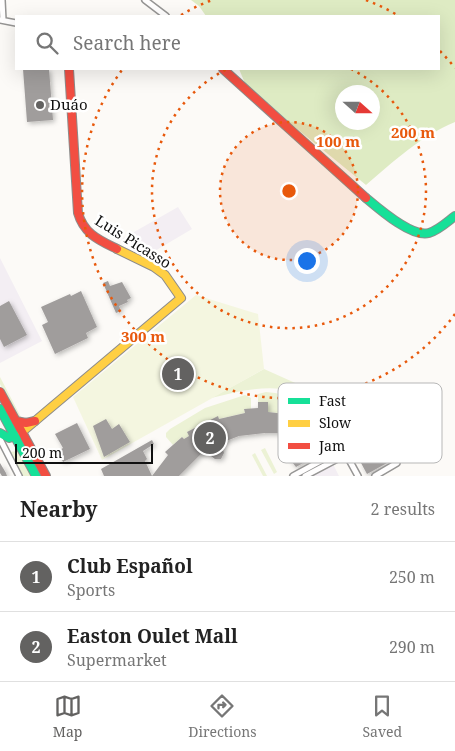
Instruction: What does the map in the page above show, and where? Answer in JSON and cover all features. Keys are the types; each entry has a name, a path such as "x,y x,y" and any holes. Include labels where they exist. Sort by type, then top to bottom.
{"street":[{"path":"2,0 2,20 15,23"},
{"path":"144,0 165,15"},
{"name":"Luis Picasso","path":"35,422 181,298 165,276 154,267 92,236 84,230 79,219 76,204 68,70"},
{"path":"224,70 380,210 412,231 423,234 436,230 455,216"},
{"path":"0,392 16,421 35,422"},
{"path":"0,409 19,476"},
{"path":"8,439 16,421"},
{"path":"8,439 35,422"},
{"path":"0,433 20,447 36,476"},
{"path":"8,439 46,476"},
{"path":"293,476 323,463"},
{"path":"304,476 327,463"},
{"path":"349,463 358,476"},
{"path":"375,476 396,463"}],"shaded area":[{"path":"178,207 192,229 148,255 120,240"},
{"path":"0,258 42,341 0,363"},
{"path":"333,464 339,476 308,476"}],"green space":[{"path":"191,0 455,0 455,122 419,142 366,185 247,88 239,70 440,70 440,15 205,15 199,6"},
{"path":"196,295 258,314 264,369 102,460 73,397"},
{"path":"264,369 295,383 278,383 278,389 251,390 211,398"},
{"path":"0,377 22,419 18,419 0,384"},
{"path":"266,392 278,394 278,413 268,412 268,402 258,402 258,394"},
{"path":"245,395 251,398 251,409 244,409 245,413 219,419 218,417 187,432 189,436 184,439 182,437 173,445 166,437 166,433 170,429 205,408"},
{"path":"265,448 277,472 274,474 261,450"},
{"path":"18,451 31,476 21,476 9,452"},
{"path":"255,453 267,476 263,476 252,455"}],"building":[{"path":"23,70 49,70 53,120 27,122"},
{"path":"108,281 110,286 122,282 131,298 127,300 128,302 119,306 121,311 116,313 103,283"},
{"path":"81,291 97,327 86,333 88,338 55,354 42,325 48,322 41,307"},
{"path":"9,301 27,335 4,347 0,339 0,306"},
{"path":"258,402 268,402 268,412 278,413 278,433 239,436 221,443 224,453 221,459 215,459 208,450 202,453 179,476 152,476 168,455 165,452 182,437 184,439 189,436 187,432 218,416 219,419 245,413 244,409 258,408"},
{"path":"106,419 112,429 119,424 130,442 104,457 93,426"},
{"path":"77,423 90,449 63,462 58,451 63,448 55,434"},
{"path":"152,440 154,444 143,451 147,459 145,461 152,476 104,476 101,469"},
{"path":"0,463 7,476 2,476 0,473"},
{"path":"293,463 303,463 296,467"},
{"path":"361,463 387,463 367,474"}],"traffic: fast":[{"path":"366,198 396,222 422,233 436,230 455,216"},
{"path":"0,409 36,476"},
{"path":"0,433 9,438 19,435"}],"traffic: slow":[{"path":"22,432 181,298 165,275 154,267 117,249"}],"traffic: jam":[{"path":"69,70 78,213 84,226 93,236 117,249"},
{"path":"224,70 366,198"},
{"path":"0,392 46,476"},
{"path":"16,421 26,423 35,421"}],"place":[{"name":"Duáo","path":"40,105"},
{"name":"Club Español","path":"178,374"},
{"name":"Easton Oulet Mall","path":"210,438"}]}
